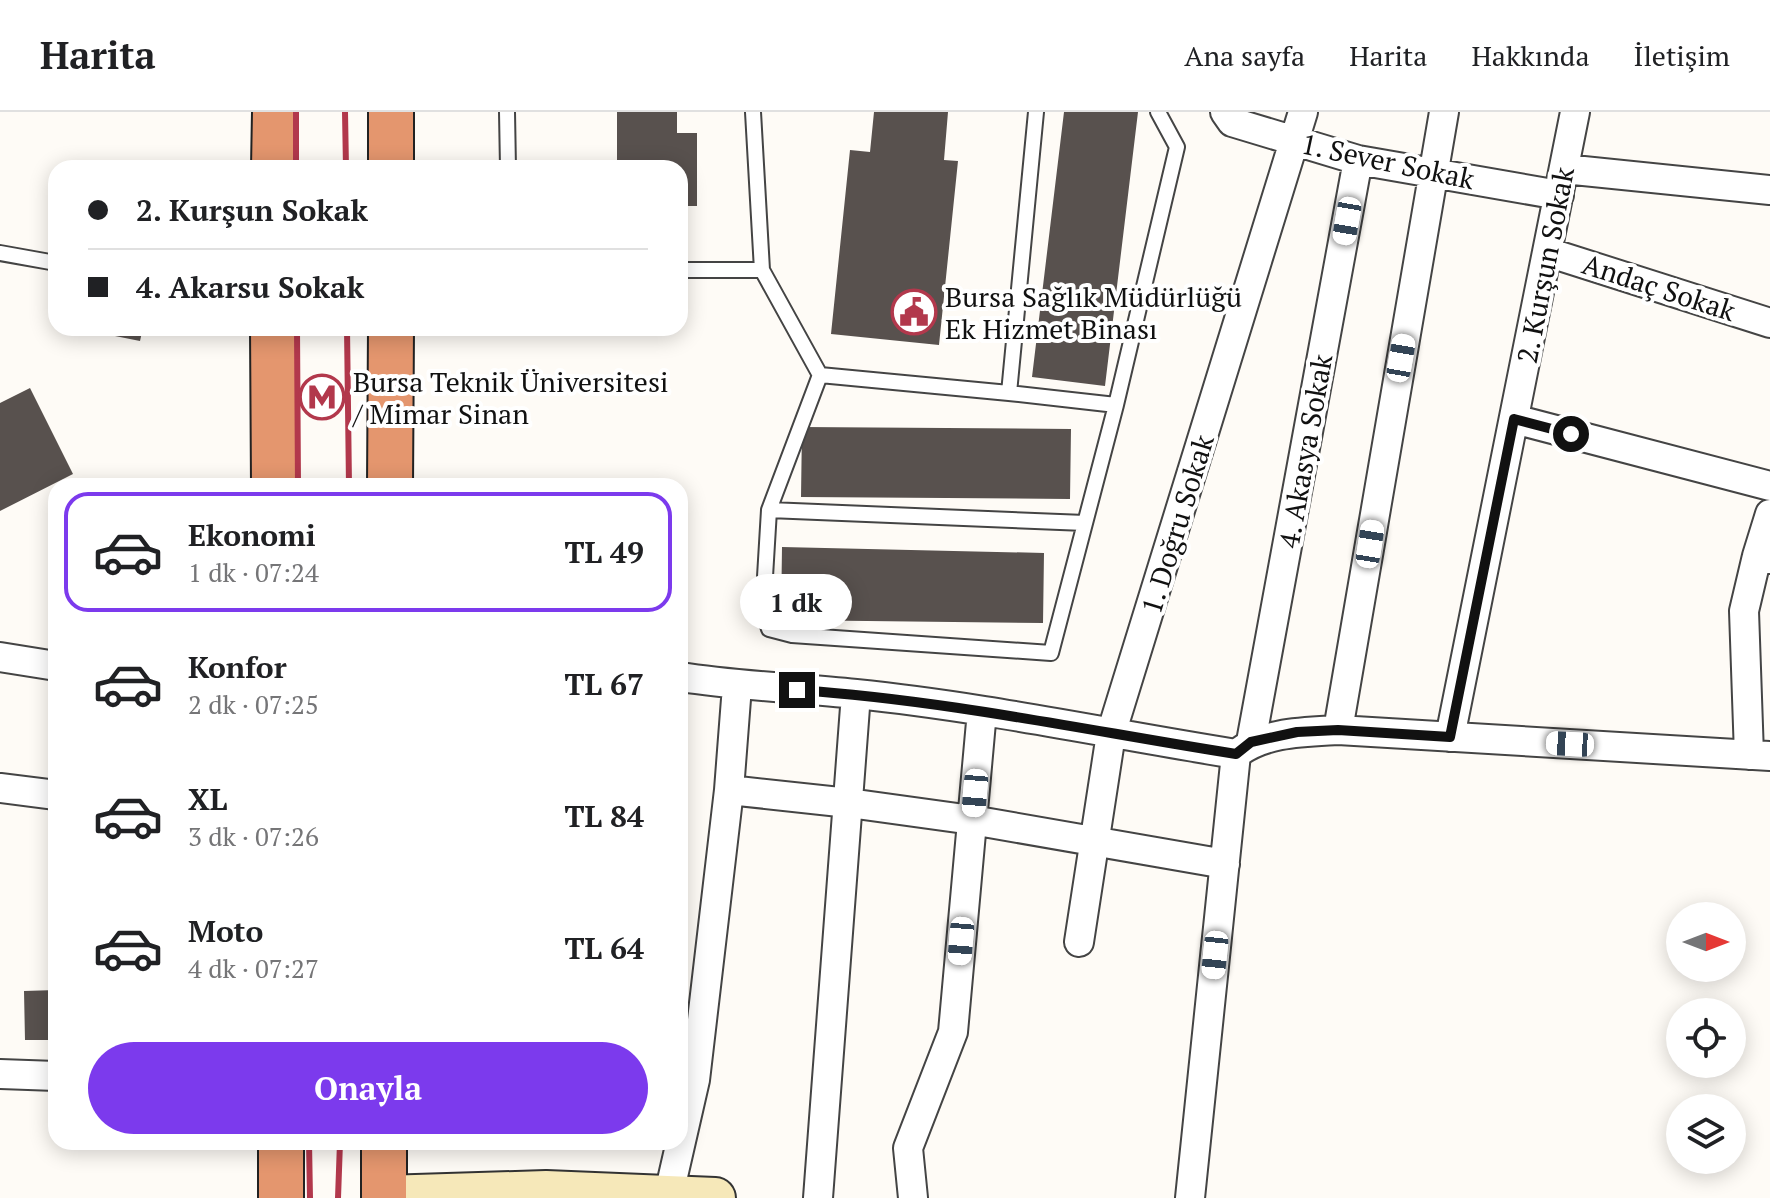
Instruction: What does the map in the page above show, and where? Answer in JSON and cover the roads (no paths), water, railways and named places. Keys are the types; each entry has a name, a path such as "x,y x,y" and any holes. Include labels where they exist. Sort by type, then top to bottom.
{"highway":[{"path":"274,160 275,112"},
{"path":"391,112 391,160"},
{"path":"273,336 274,478"},
{"path":"390,478 391,336"},
{"path":"281,1150 281,1198"},
{"path":"384,1150 384,1197"}],"main road":[{"path":"384,1197 546,1194 715,1198"}],"street":[{"name":"1. Sever Sokak","path":"1225,112 1232,122 1358,160 1433,172 1561,182 1770,190"},
{"name":"1. Doğru Sokak","path":"1079,942 1111,734 1303,112"},
{"path":"1338,730 1444,112"},
{"name":"2. Kurşun Sokak","path":"1450,737 1575,112"},
{"name":"4. Akasya Sokak","path":"1190,1198 1225,864 1244,748 1358,160"},
{"name":"Andaç Sokak","path":"1547,252 1770,323"},
{"path":"1514,419 1770,486"},
{"path":"688,678 737,686 856,694 982,711 1111,734 1244,748 1297,732 1338,730 1760,755 1744,611 1764,558 1770,514"},
{"path":"0,657 48,665"},
{"path":"688,1110 695,1080 729,790 737,686"},
{"path":"818,1198 856,694"},
{"path":"913,1198 908,1148 953,1032 982,711"},
{"path":"0,788 48,794"},
{"path":"729,790 972,820 1225,864"},
{"path":"0,1074 48,1076"},
{"path":"668,1197 679,1150"}],"lane":[{"path":"507,112 508,160"},
{"path":"753,112 762,270 820,375 769,510 763,610 769,629 792,635 1051,653 1116,405 1177,147 1158,112"},
{"path":"1009,393 1036,112"},
{"path":"0,253 48,262"},
{"path":"688,270 762,270"},
{"path":"820,375 1116,405"},
{"path":"769,510 1085,523"}],"railway":[{"path":"296,112 296,160"},
{"path":"345,112 346,160"},
{"path":"297,336 298,478"},
{"path":"347,336 349,478"},
{"path":"309,1150 310,1198"},
{"path":"338,1198 340,1150"}],"place":[{"name":"Bursa Sağlık Müdürlüğü Ek Hizmet Binası","path":"914,312"},
{"name":"Bursa Teknik Üniversitesi / Mimar Sinan","path":"322,397"}]}
